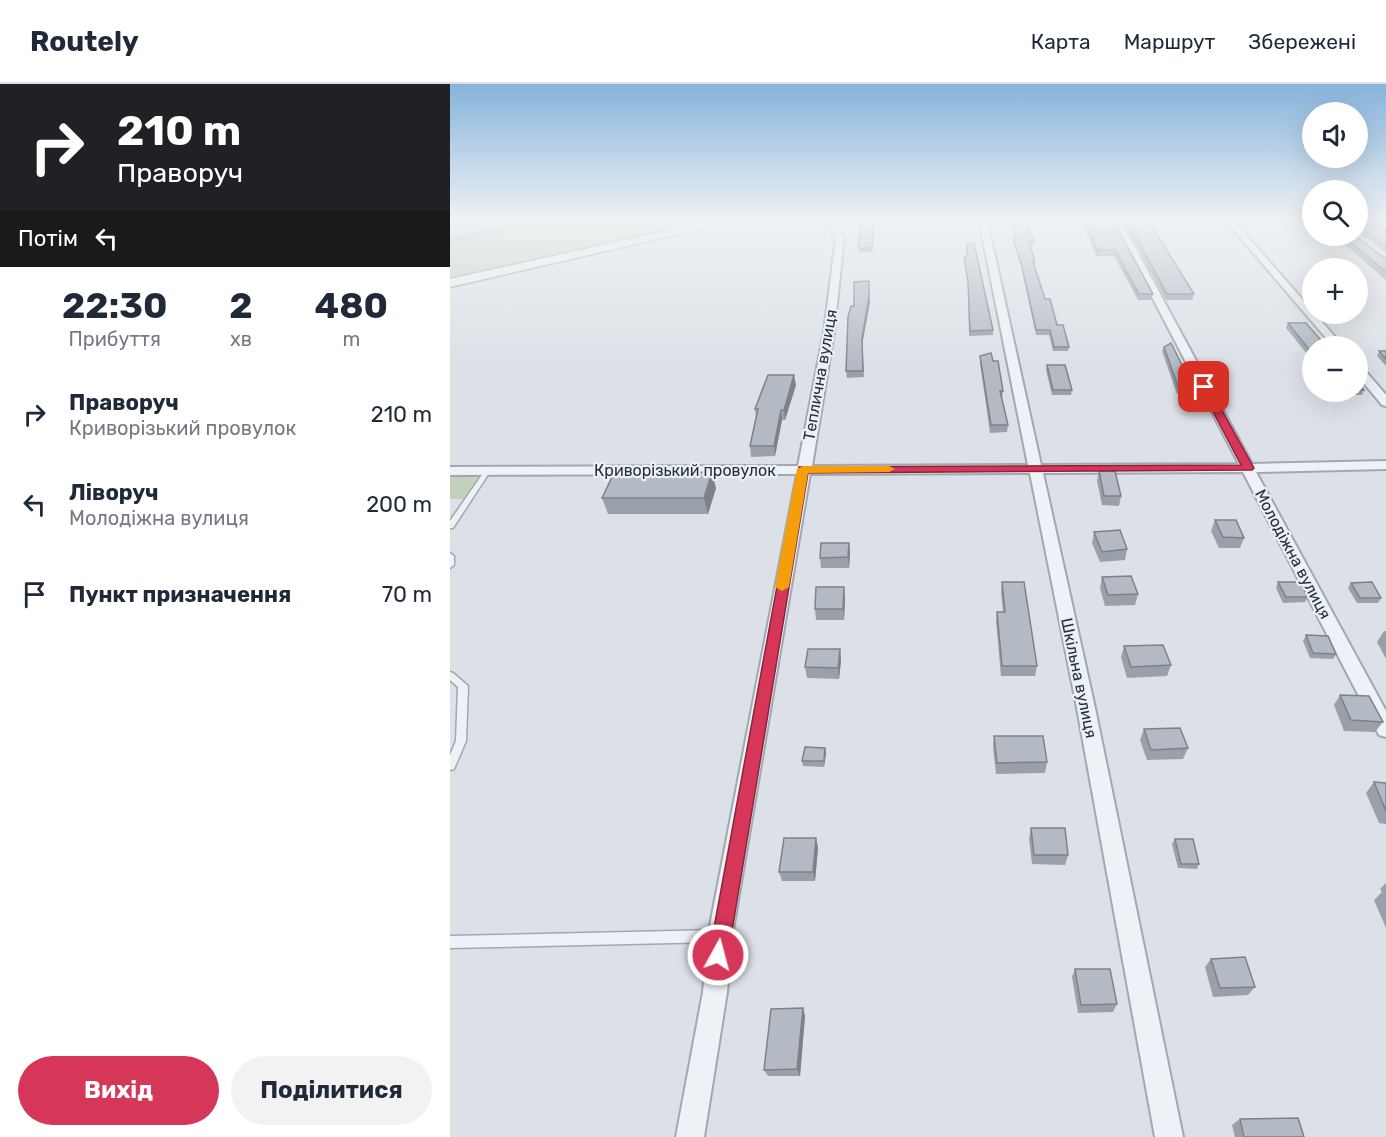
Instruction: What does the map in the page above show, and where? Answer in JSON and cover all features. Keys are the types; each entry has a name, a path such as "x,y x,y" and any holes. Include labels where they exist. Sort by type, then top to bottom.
{"street":[{"path":"450,283 511,269"},
{"name":"Теплична вулиця","path":"690,1137 715,992 720,936 829,332 837,269"},
{"name":"Шкільна вулиця","path":"993,269 1126,906 1169,1137"},
{"name":"Молодіжна вулиця","path":"1142,269 1386,729"},
{"path":"1272,269 1329,336"},
{"path":"1368,381 1386,402"},
{"name":"Криворізький провулок","path":"450,471 1248,468 1386,465"}],"lane":[{"path":"450,526 488,470"},
{"path":"450,556 450,564"},
{"path":"450,675 463,686 461,741 450,766"},
{"path":"450,942 720,936"}],"green space":[{"path":"450,269 511,269 450,283"},
{"path":"488,470 468,499 450,499 450,471"}],"building":[{"path":"966,269 980,269 993,330 970,331"},
{"path":"1023,269 1035,269 1045,299 1050,299 1057,325 1063,325 1069,347 1054,347 1050,330 1036,330"},
{"path":"1125,269 1140,269 1153,294 1139,294"},
{"path":"1154,269 1179,269 1194,294 1167,294"},
{"path":"869,281 862,339 863,371 846,371 848,317 851,306 854,306 854,282"},
{"path":"1288,323 1307,324 1317,336 1302,336 1302,340"},
{"path":"1171,343 1194,389 1179,389 1164,347"},
{"path":"1379,351 1386,351 1386,359"},
{"path":"991,353 993,361 998,361 1003,391 1000,391 1008,425 991,425 980,356"},
{"path":"1047,365 1065,365 1072,390 1053,390"},
{"path":"768,375 794,375 784,410 781,410 774,446 750,446 758,409 755,409"},
{"path":"1099,471 1115,471 1121,496 1104,496"},
{"path":"712,472 704,498 602,498 614,473"},
{"path":"1215,520 1236,520 1244,538 1223,537"},
{"path":"1120,530 1127,549 1102,552 1094,532"},
{"path":"821,543 849,543 848,557 820,558"},
{"path":"1131,576 1138,594 1108,595 1102,577"},
{"path":"1002,582 1024,582 1037,666 1002,666 997,612 1005,612"},
{"path":"1278,582 1300,582 1308,597 1286,597"},
{"path":"1372,582 1381,598 1360,598 1351,583"},
{"path":"816,587 844,587 843,609 815,609"},
{"path":"1306,635 1328,636 1336,654 1313,653"},
{"path":"1163,645 1171,665 1131,667 1124,646"},
{"path":"808,649 840,649 838,668 805,667"},
{"path":"1340,695 1369,696 1383,722 1351,720"},
{"path":"1180,728 1188,748 1151,750 1144,729"},
{"path":"994,736 1043,736 1047,762 997,763"},
{"path":"805,747 825,748 824,761 802,761"},
{"path":"1374,782 1386,783 1386,811"},
{"path":"1031,828 1065,828 1068,855 1034,855"},
{"path":"784,838 816,838 813,872 779,872"},
{"path":"1175,839 1193,839 1199,864 1181,864"},
{"path":"1245,957 1255,987 1220,988 1211,959"},
{"path":"1075,969 1110,969 1117,1004 1081,1005"},
{"path":"803,1008 797,1069 764,1070 771,1009"},
{"path":"1298,1118 1304,1137 1244,1137 1240,1119"}],"slow traffic":[{"path":"782,587 803,469 889,469"}],"route":[{"path":"718,955 803,469 1248,468 1204,387"}]}
